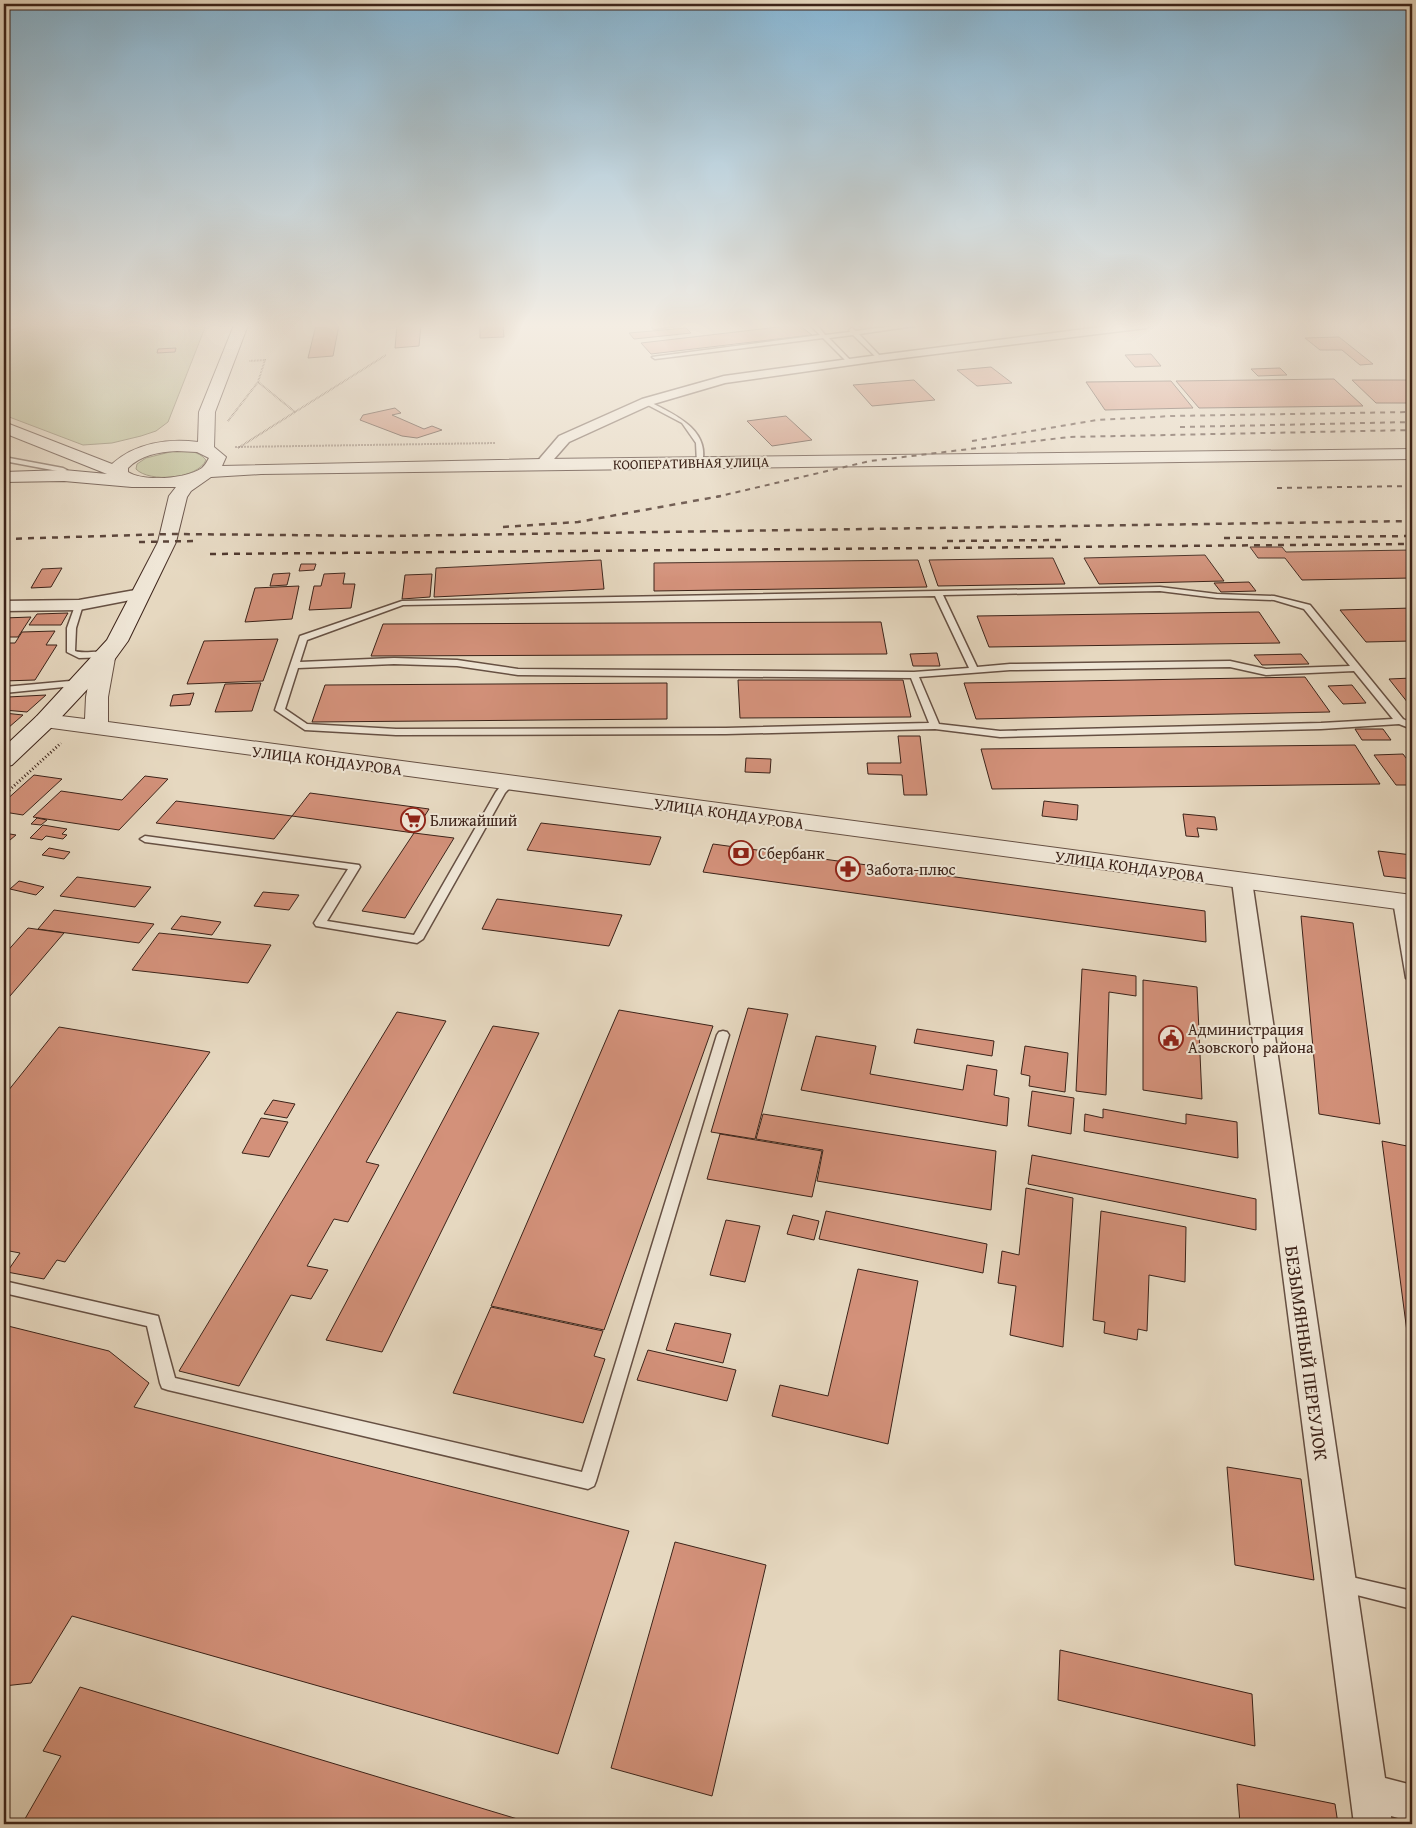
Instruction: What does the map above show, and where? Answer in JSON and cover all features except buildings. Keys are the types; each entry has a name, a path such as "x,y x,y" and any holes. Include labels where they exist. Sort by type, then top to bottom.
{"main road":[{"path":"4,760 45,722 117,641 171,534 178,496 185,487 217,464 218,451 207,412 134,470 71,476 7,477"},
{"path":"4,427 100,464 134,470"},
{"name":"КООПЕРАТИВНАЯ УЛИЦА","path":"164,447 182,446 330,468"},
{"path":"69,452 134,470 162,495 174,510"},
{"name":"КООПЕРАТИВНАЯ УЛИЦА","path":"134,470 170,482 205,474 330,468 1412,454"},
{"path":"7,477 100,464"},
{"path":"96,728 97,697 105,656"},
{"name":"УЛИЦА КОНДАУРОВА","path":"45,722 1406,902"}],"street":[{"path":"542,464 564,439 628,410"},
{"path":"4,606 79,605 141,594"},
{"name":"БЕЗЫМЯННЫЙ ПЕРЕУЛОК","path":"1242,881 1371,1808"},
{"path":"1371,1808 1412,1803"}],"lane":[{"path":"662,410 684,422 700,444 700,463"},
{"path":"4,459 64,470"},
{"path":"1400,721 1307,607 1274,598 1217,596 1160,589 402,603 303,638 280,710 305,727 405,732 726,731 935,726 1000,734 1322,726 1400,721 1412,726"},
{"path":"938,593 974,670"},
{"path":"79,605 69,641 71,652 79,655 105,656"},
{"path":"294,665 394,661 457,663 518,672 914,674 1020,667 1230,664 1266,672 1357,668"},
{"path":"914,674 935,726"},
{"path":"4,690 81,683"},
{"path":"145,839 355,867 320,923 417,939 501,792 508,784"},
{"path":"1406,902 1412,978"},
{"path":"4,1287 152,1321 168,1383 588,1481 723,1035"},
{"path":"1339,1583 1412,1600"}],"path":[{"path":"223,427 236,410"},
{"path":"238,448 298,410"},
{"path":"218,451 238,448 496,443"},
{"path":"4,795 64,741"}],"green space":[{"path":"4,410 173,410 168,422 156,431 112,443 83,445 4,415"},
{"path":"174,451 196,453 206,460 194,471 173,477 151,476 136,469 137,464 146,458"}],"railway":[{"path":"972,441 1097,420 1172,416 1412,412"},
{"path":"1180,427 1412,422"},
{"path":"718,497 870,461 1069,437 1412,430"},
{"path":"1277,488 1412,486"},
{"path":"503,527 578,522 718,497"},
{"path":"4,539 171,534 386,536 1412,521"},
{"path":"1224,538 1412,536"},
{"path":"947,541 1062,540"},
{"path":"139,542 196,541"},
{"path":"210,554 1412,544"}],"place":[{"name":"Ближайший","path":"413,820"},
{"name":"Сбербанк","path":"741,853"},
{"name":"Забота-плюс","path":"848,869"},
{"name":"Администрация Азовского района","path":"1171,1038"}]}
